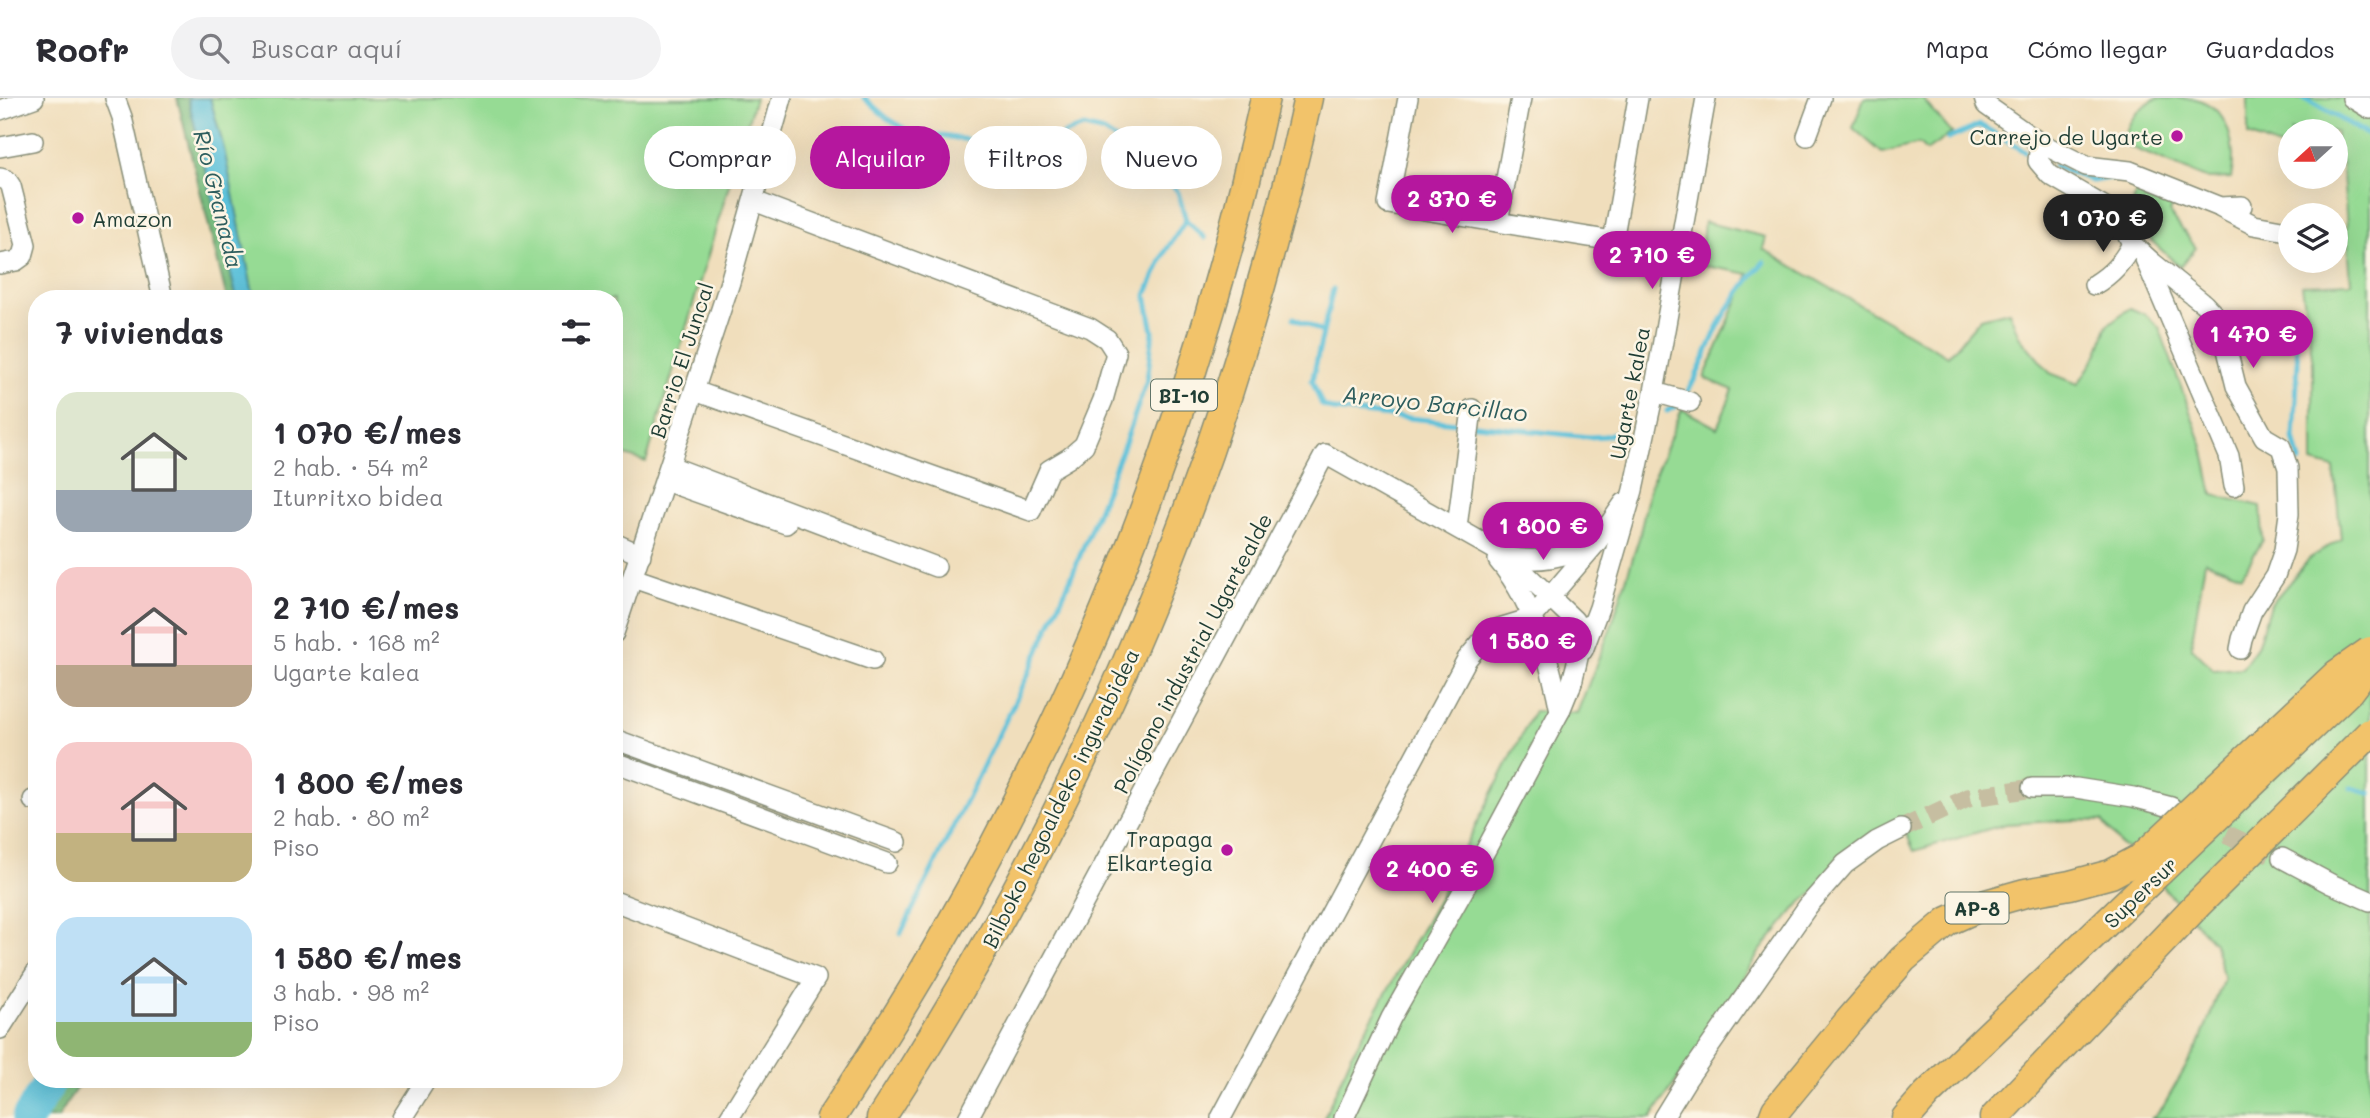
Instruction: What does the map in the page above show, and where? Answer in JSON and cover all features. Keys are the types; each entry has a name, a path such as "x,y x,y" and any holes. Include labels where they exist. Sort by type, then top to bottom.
{"highway":[{"name":"Bilboko hegoaldeko ingurabidea","path":"831,1118 953,921 1014,805 1091,643 1138,527 1184,395 1235,222 1265,98"},
{"name":"Bilboko hegoaldeko ingurabidea","path":"881,1118 944,1019 1018,890 1083,762 1134,649 1182,530 1232,383 1276,233 1308,98"},
{"name":"AP-8","path":"1773,1118 1776,1110 1833,1040 1903,959 1948,920 2025,892 2070,885 2150,865 2337,674 2370,651"},
{"name":"Supersur","path":"1906,1118 2150,865 2348,691 2370,663"},
{"path":"1994,1118 2196,906 2370,733"}],"street":[{"path":"0,110 34,98"},
{"path":"115,98 122,117 161,290"},
{"name":"Barrio El Juncal","path":"623,607 695,391 754,201 782,98"},
{"path":"1408,98 1388,204 1613,241 1638,98"},
{"path":"1498,222 1521,98"},
{"name":"Ugarte kalea","path":"1608,576 1633,491 1654,393 1706,98"},
{"path":"1807,135 1821,98"},
{"path":"1984,98 1986,105 2039,143 2086,166 2130,171 2220,207 2254,225 2278,229"},
{"path":"2353,98 2370,109"},
{"path":"0,148 33,141"},
{"path":"2039,143 2038,161 2050,175 2105,207 2123,225 2138,249 2230,456 2234,486"},
{"path":"0,178 8,180 11,186 26,245 23,256 16,261 0,264"},
{"path":"695,391 1031,511 1049,470 1084,445 1103,400 1116,353 1107,339 1090,328 754,201"},
{"path":"2220,207 2242,206"},
{"path":"2094,285 2108,277 2138,249"},
{"path":"2138,249 2204,304 2220,321 2236,386 2264,437 2281,447 2288,468 2288,514 2284,550 2275,576 2252,611 2240,649"},
{"path":"1654,393 1683,400"},
{"path":"1457,527 1472,409"},
{"name":"Polígono industrial Ugartealde","path":"968,1118 1325,454 1508,557 1574,620 1581,633"},
{"path":"667,474 894,562"},
{"path":"667,474 936,567"},
{"path":"1535,626 1548,596 1597,542 1633,491"},
{"name":"Polígono industrial Ugartealde","path":"1481,540 1509,573 1535,626 1547,656 1560,711"},
{"name":"Polígono industrial Ugartealde","path":"1508,557 1525,560 1557,557 1597,542"},
{"path":"623,547 641,555"},
{"path":"1221,1118 1467,659 1487,635 1499,628 1535,626 1570,638 1581,633 1591,621 1600,589 1608,576"},
{"path":"1344,1118 1391,1018 1475,870 1560,711 1608,576"},
{"path":"633,578 873,660"},
{"path":"1570,688 1580,650 1581,633"},
{"path":"623,742 897,842"},
{"path":"623,765 887,863"},
{"path":"2032,788 2076,788 2133,797 2171,807"},
{"path":"1663,1118 1687,1079 1808,906 1844,864 1877,841 1901,829"},
{"path":"2283,858 2370,901"},
{"path":"623,904 816,978 729,1118"},
{"path":"0,1029 28,985"},
{"path":"402,1118 421,1088"}],"green space":[{"path":"177,98 188,98 235,290 225,290"},
{"path":"210,98 755,98 747,126 644,126 644,189 728,189 646,462 623,454 623,290 252,290 224,149"},
{"path":"1864,98 1926,98 1924,101 1952,133 1926,151 1919,144 1882,153 1853,128"},
{"name":"Carrejo de Ugarte","path":"2157,98 2196,99 2217,111 2224,120 2232,143 2231,178 2208,179 2123,144 2134,116"},
{"path":"2248,98 2370,98 2370,1118 2152,1118 2163,1107 2200,1042 2224,978 2214,943 2128,849 2121,845 2102,821 2075,820 2006,824 1914,851 1901,821 1799,904 1760,951 1702,1044 1651,1118 1324,1118 1352,1054 1438,900 1534,711 1577,713 1611,627 1639,538 1650,486 1682,409 1717,428 1733,390 1704,378 1749,274 1700,265 1704,222 1766,237 1763,249 1948,356 1981,318 2009,311 2019,336 2050,373 2078,384 2098,353 2108,324 2130,308 2146,315 2159,327 2203,447 2213,495 2261,506 2263,540 2242,575 2205,561 2191,647 2214,670 2242,668 2257,647 2270,605 2310,558 2341,539 2334,468 2313,462 2313,364 2302,285 2351,283 2348,203 2345,203 2344,189 2348,189 2348,119 2278,119 2278,146 2248,135"},
{"path":"2138,187 2174,201 2169,212 2196,248 2180,267 2128,219"},
{"path":"35,1088 76,1088 58,1118 18,1118"}],"water":[{"path":"188,98 210,98 224,149 252,290 235,290"}],"waterway":[{"path":"864,98 887,118 908,131 1023,148 1047,147 1066,133 1084,127 1104,132 1160,170 1178,192 1186,220 1205,238"},
{"path":"2304,98 2370,136"},
{"name":"Arroyo Barcillao","path":"1948,139 1980,125 2024,151"},
{"name":"Arroyo Barcillao","path":"2054,166 2092,181 2114,177"},
{"path":"901,933 1027,677 1073,573 1125,443 1147,380 1153,332 1146,295 1165,252 1186,220"},
{"name":"Arroyo Barcillao","path":"1684,397 1727,311 1764,262"},
{"name":"Arroyo Barcillao","path":"1333,289 1312,381 1322,405 1333,410 1589,437 1622,431"},
{"path":"1294,318 1322,332"},
{"name":"Arroyo Barcillao","path":"2294,324 2298,362 2294,438 2300,462"},
{"name":"Arroyo Barcillao","path":"1667,411 1678,405"},
{"name":"Arroyo Barcillao","path":"2351,788 2370,793"},
{"name":"Río Granada","path":"28,1118 46,1088"}],"tunnel":[{"path":"1901,829 1968,798 2032,788"},
{"path":"2200,822 2282,858"}],"place":[{"name":"Carrejo de Ugarte","path":"2177,136"},
{"name":"Amazon","path":"78,218"},
{"name":"Trapaga Elkartegia","path":"1227,850"}]}
